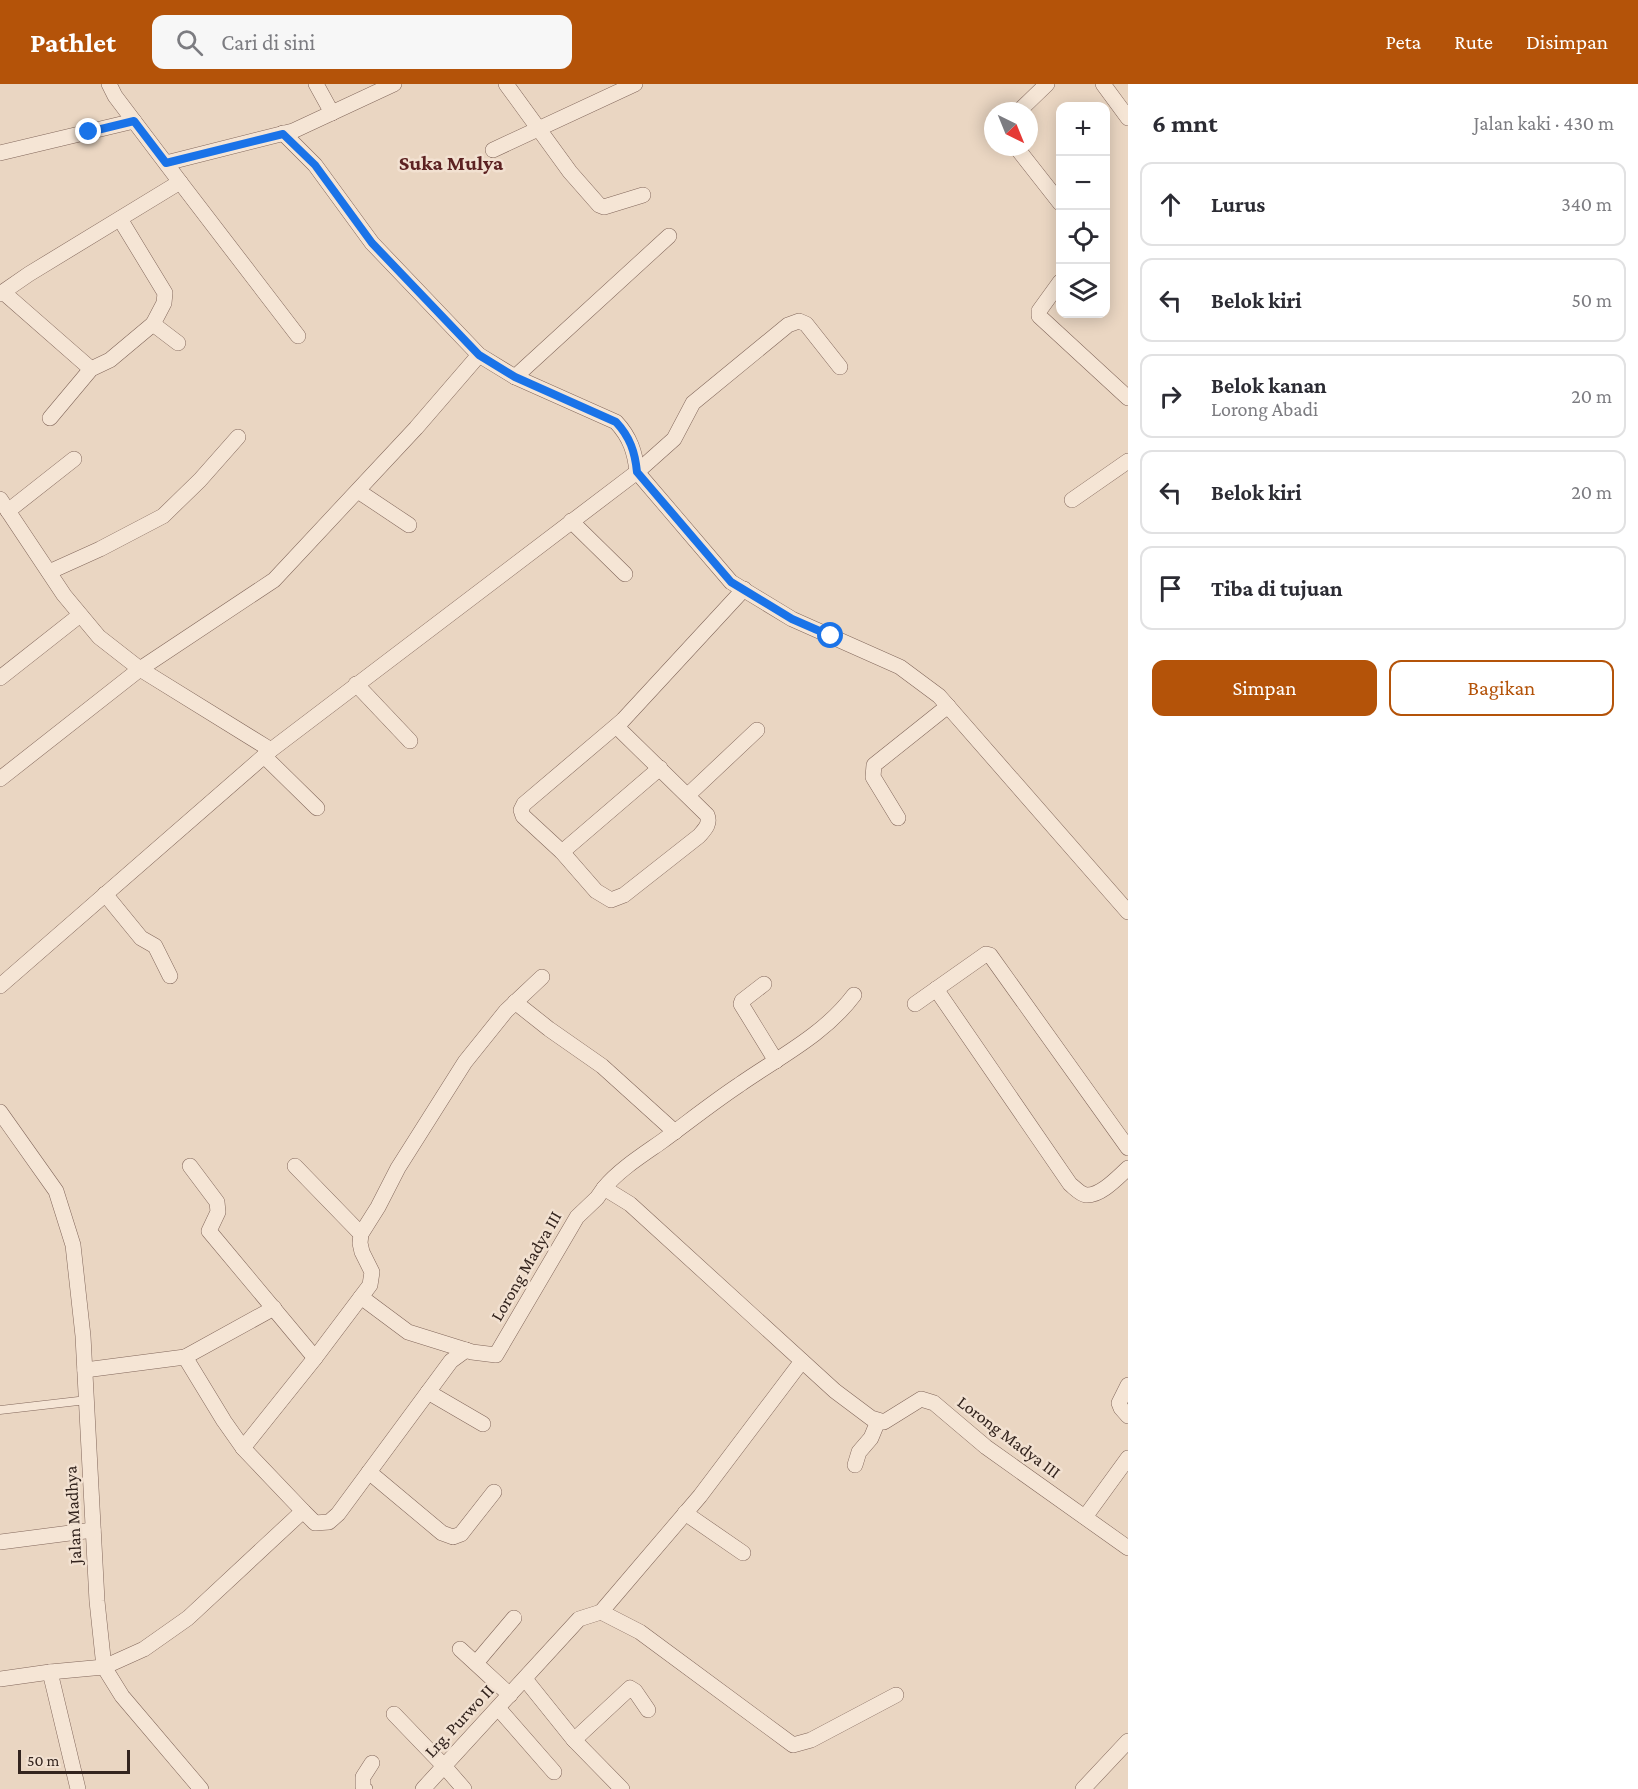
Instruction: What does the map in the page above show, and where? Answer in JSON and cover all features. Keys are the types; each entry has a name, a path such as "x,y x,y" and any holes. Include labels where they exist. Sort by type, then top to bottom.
{"street":[{"path":"109,84 115,96 298,336"},
{"path":"316,84 332,113"},
{"path":"166,163 294,131 394,84"},
{"path":"506,84 570,172 599,205 604,207 643,195"},
{"path":"493,150 635,84"},
{"path":"1028,102 1047,84"},
{"path":"1103,84 1128,118"},
{"path":"0,153 134,121"},
{"path":"283,134 315,165 372,243 479,355 515,377 616,422 624,430 634,450 637,472 731,582 792,619 900,667 939,696 1128,912"},
{"path":"1023,156 1056,198"},
{"path":"91,369 2,293 180,182"},
{"path":"50,418 91,369 110,360 153,324 164,303 165,293 120,219"},
{"path":"515,377 669,237"},
{"path":"1056,288 1039,311 1039,316 1128,398"},
{"path":"0,986 268,753 637,472 674,439 693,403 788,325 799,321 806,324 840,367"},
{"path":"153,324 178,343"},
{"path":"0,780 140,669 274,580 416,428 479,355"},
{"path":"49,572 100,549 163,516 200,480 238,437"},
{"path":"74,459 4,505 64,595 99,637 140,669 268,753 317,808"},
{"path":"1072,500 1128,461"},
{"path":"358,491 410,525"},
{"path":"571,521 625,574"},
{"path":"616,726 707,815 708,825 699,836 624,895 611,900 596,891 562,852 523,816 521,810 524,804 616,726 744,590"},
{"path":"0,678 80,615"},
{"path":"356,684 410,741"},
{"path":"898,818 873,777 874,765 948,706"},
{"path":"688,795 757,730"},
{"path":"562,852 660,768"},
{"path":"105,894 141,938 155,946 170,976"},
{"path":"915,1004 986,954 990,955 1128,1148"},
{"path":"243,1448 370,1285 372,1272 362,1252 361,1234 445,1091 506,1011 542,976"},
{"path":"764,984 741,1004 776,1061"},
{"path":"936,989 1070,1184 1080,1193 1087,1195 1097,1193 1128,1168"},
{"path":"854,995 837,1015 801,1046 739,1085 610,1181 604,1188 630,1204 835,1391 878,1421 871,1438 859,1452 855,1465"},
{"path":"515,1002 602,1066 675,1132"},
{"name":"Jalan Madhya","path":"0,1112 58,1199 72,1245 85,1370 97,1601 104,1667 122,1696 201,1789"},
{"path":"190,1166 217,1202 218,1212 209,1231 315,1358"},
{"path":"296,1166 361,1234"},
{"name":"Lorong Madya III","path":"466,1350 496,1355 499,1352 577,1217 604,1188"},
{"path":"361,1297 408,1332 466,1350"},
{"path":"85,1370 185,1357 274,1308"},
{"path":"185,1357 243,1448 315,1523 329,1522 338,1514 451,1361 466,1350"},
{"path":"802,1361 685,1513 601,1612 640,1632 793,1745 811,1740 896,1695"},
{"path":"1128,1385 1119,1403 1128,1416"},
{"path":"428,1392 483,1424"},
{"name":"Lorong Madya III","path":"878,1421 884,1422 921,1399 934,1403 986,1447 1128,1548"},
{"path":"1085,1517 1128,1458"},
{"path":"369,1472 442,1533 453,1537 460,1534 494,1492"},
{"path":"0,1680 104,1667 144,1649 188,1618 303,1511"},
{"path":"685,1513 743,1554"},
{"path":"0,1542 93,1530"},
{"name":"Lrg. Purwo II","path":"423,1789 579,1619 601,1612"},
{"path":"476,1663 514,1618"},
{"path":"460,1649 510,1695"},
{"path":"50,1672 78,1789"},
{"path":"525,1679 574,1740 622,1789"},
{"path":"574,1740 630,1688 635,1691 648,1710"},
{"path":"498,1708 554,1772"},
{"path":"394,1714 464,1789"},
{"path":"1083,1789 1128,1741"},
{"path":"364,1789 363,1777 372,1763"}],"lane":[{"path":"0,1410 87,1400"}],"district":[{"name":"Suka Mulya","path":"451,163"}],"route":[{"path":"89,132 134,121 166,163 283,134 315,165 372,243 479,355 515,377 616,422 624,430 634,450 637,472 731,582 792,619 831,636"}]}
